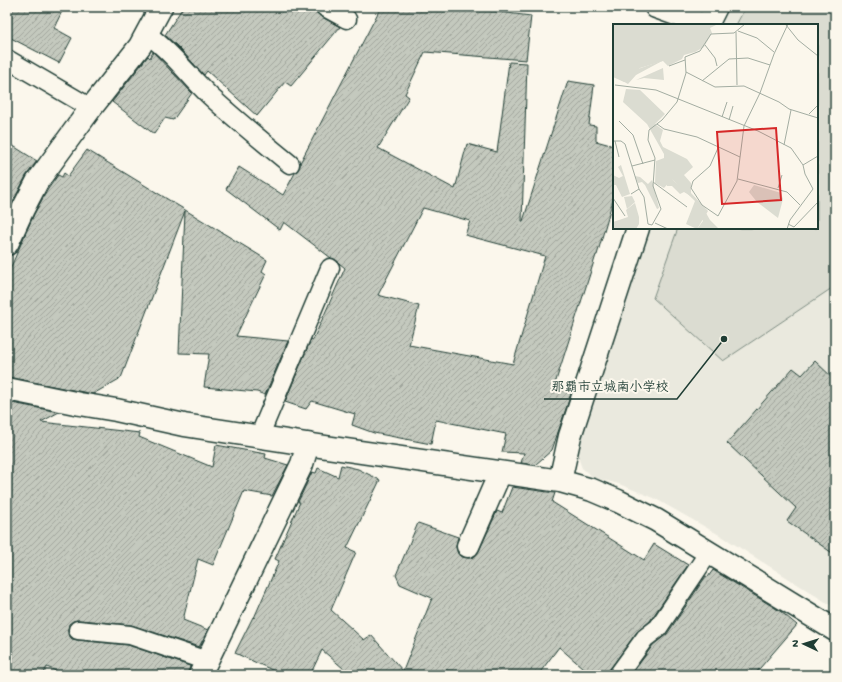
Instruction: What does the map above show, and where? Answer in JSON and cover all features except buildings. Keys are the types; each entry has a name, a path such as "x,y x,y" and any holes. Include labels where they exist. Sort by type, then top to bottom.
{"street":[{"path":"7,244 37,182 91,108 140,46 161,7"},
{"path":"656,7 703,24"},
{"path":"707,24 716,7"},
{"path":"560,481 570,436 638,229"},
{"path":"7,389 184,425 560,481 592,490 656,520 835,630"},
{"path":"204,668 302,464 308,444"},
{"path":"468,546 500,473"}],"lane":[{"path":"325,7 347,18"},
{"path":"147,34 159,43 210,96 290,164"},
{"path":"7,59 91,108"},
{"path":"259,437 330,268"},
{"path":"618,675 645,638 658,628 709,552"},
{"path":"78,630 130,635 204,668"}],"shaded area":[{"path":"727,7 835,7 835,608 723,537 654,498 619,484 594,478 582,468 575,449 649,229 818,229 818,24 718,24"},
{"path":"748,7 835,7 835,286 723,361 653,298 678,229 818,229 818,24 737,24 743,12"}],"place":[{"name":"那覇市立城南小学校","path":"724,339"}]}
